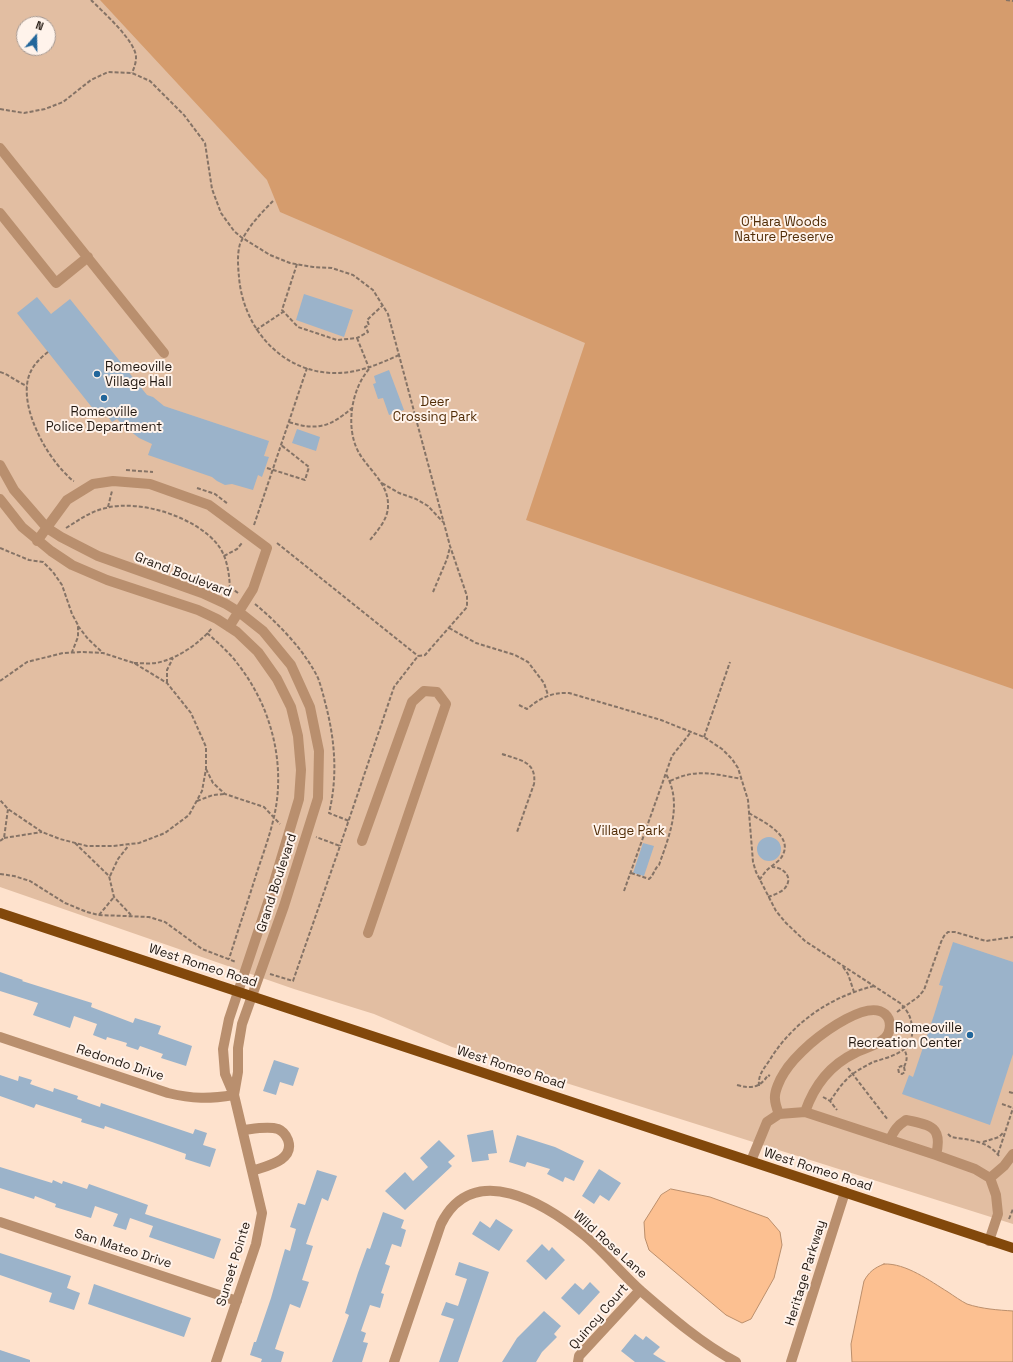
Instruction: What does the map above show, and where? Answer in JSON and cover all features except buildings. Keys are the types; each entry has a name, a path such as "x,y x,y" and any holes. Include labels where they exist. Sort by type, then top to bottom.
{"main road":[{"name":"West Romeo Road","path":"0,913 1013,1248"}],"street":[{"path":"0,148 164,353"},
{"path":"0,213 56,283 88,257"},
{"name":"Grand Boulevard","path":"0,465 14,490 47,528 98,556 202,593 226,604 239,612 262,631 291,665 310,707 319,751 318,798 252,996"},
{"path":"38,540 68,500 93,484 113,481 150,484 209,505 270,543 253,589 229,627"},
{"name":"Grand Boulevard","path":"0,499 22,527 72,565 107,580 198,610 217,619 237,632 258,652 277,679 290,708 298,736 301,770 299,799 291,829 238,991"},
{"path":"362,841 412,702 424,691 437,692 446,704 368,933"},
{"name":"Sunset Pointe","path":"216,1362 256,1244 262,1213 234,1095 225,1074 223,1049 228,1019 238,991"},
{"name":"Sunset Pointe","path":"234,1095 238,1072 238,1048 242,1024 252,996"},
{"path":"779,1114 774,1098 779,1083 784,1073 810,1044 827,1030 852,1016 869,1010 879,1010 886,1015 890,1021 890,1029 886,1038 854,1053 836,1064 820,1081 810,1096 805,1112"},
{"name":"Redondo Drive","path":"0,1037 186,1098 234,1095"},
{"path":"751,1161 767,1122 779,1114 805,1112 890,1140 975,1170 990,1178 996,1195 998,1214 990,1241"},
{"path":"890,1140 894,1130 898,1125 906,1120 922,1123 936,1131 939,1138 936,1156"},
{"path":"243,1130 278,1129 283,1132 289,1142 289,1148 284,1158 280,1161 252,1171"},
{"path":"990,1178 1004,1166 1013,1154"},
{"name":"Wild Rose Lane","path":"394,1362 445,1215 462,1199 481,1191 509,1193 526,1198 564,1220 586,1237 640,1290 685,1328 723,1355 736,1362"},
{"name":"Heritage Parkway","path":"791,1362 846,1192"},
{"name":"San Mateo Drive","path":"0,1222 237,1301"},
{"name":"Quincy Court","path":"578,1362 580,1356 640,1290"}],"path":[{"path":"91,0 117,26 132,44 137,57 132,73"},
{"path":"1006,0 1013,1"},
{"path":"0,109 24,113 45,109 63,102 92,80 108,72 132,73 150,81 184,115 205,143 212,189 221,213 234,231 270,255 297,264 332,268 353,275 373,290 388,314 450,546 467,596 466,607 425,655 418,656 394,687 293,980 261,971"},
{"path":"274,201 263,211 243,238 240,245 239,255 240,287 250,319 264,340 284,358 319,372 354,372 369,368 399,355"},
{"path":"297,264 282,310 298,327 337,340 358,338 368,332 365,327 369,325 367,320 383,305"},
{"path":"256,330 283,312"},
{"path":"358,338 369,368"},
{"path":"48,352 39,359 28,378 27,396 32,419 43,443 58,465 74,482 78,479"},
{"path":"260,529 254,524 307,368"},
{"path":"369,368 362,376 351,412 352,435 358,452 387,492 388,506 386,516 381,526 370,540"},
{"path":"0,372 7,374 18,382 27,386"},
{"path":"288,422 310,427 329,424 338,420 352,407"},
{"path":"267,468 305,480 309,467 281,445"},
{"path":"381,482 399,493 416,499 428,506 444,523"},
{"path":"61,537 66,529 81,519 92,512 108,507 137,506 157,510 191,522 205,532 218,545 224,556 230,581 230,595 226,604"},
{"path":"270,543 418,656"},
{"path":"433,592 447,559 450,546"},
{"path":"0,548 29,560 43,562 53,572 62,585 72,614 78,625 88,639 103,653"},
{"path":"230,587 238,592"},
{"path":"134,663 156,663 173,658 189,648 207,633 217,619"},
{"path":"72,652 78,637 78,625"},
{"path":"449,628 476,642 515,655 528,662 544,682 548,696"},
{"path":"207,633 237,663 249,679 260,698 275,740 278,768 278,787 274,817 229,959"},
{"path":"0,681 27,662 63,653 103,653 134,663 167,683 191,712 206,747 206,769 202,792 189,815 165,833 139,843 113,846 87,846 60,839 42,832 8,809 0,800"},
{"path":"167,683 167,670 173,658"},
{"path":"704,737 730,662"},
{"path":"519,705 527,709 538,700 548,696 558,693 569,693 661,720 704,737 732,759 738,768 748,800 753,862 759,880 768,897 786,923 795,933 842,966 900,1003 908,1011 912,1022 913,1036 906,1048 890,1058 872,1063 853,1074 843,1083 830,1101"},
{"path":"624,891 672,756 691,732"},
{"path":"502,754 520,760 528,764 534,770 534,784 517,832"},
{"path":"206,769 213,783 225,794"},
{"path":"670,781 682,775 697,772 742,779"},
{"path":"631,873 649,879 655,868 659,865 670,833 674,809 673,794 670,781 666,774"},
{"path":"196,802 213,795 225,794 264,807 282,826 291,829"},
{"path":"4,838 8,809"},
{"path":"749,813 775,830 785,843 782,857 772,867 768,868 759,880"},
{"path":"0,841 4,838 42,832"},
{"path":"307,834 340,846"},
{"path":"74,842 110,876 114,896 131,915"},
{"path":"110,876 118,859 129,845"},
{"path":"768,897 786,888 788,882 786,872 782,868 772,867"},
{"path":"0,874 14,876 30,881 65,903 87,912 99,915 131,915 149,917 165,922 202,949 247,966"},
{"path":"99,915 114,896"},
{"path":"904,1007 918,997 924,990 941,942 948,932 954,932 986,942 1013,937"},
{"path":"842,966 848,974 854,992"},
{"path":"737,1085 750,1088 759,1086 758,1078 774,1052 794,1029 817,1010 854,992 874,986"},
{"path":"904,1049 907,1055 907,1060 904,1067"},
{"path":"853,1074 889,1121"},
{"path":"1009,1092 1013,1093"},
{"path":"1002,1104 1013,1108 998,1154 982,1142 999,1137 1004,1132"}],"green space":[{"path":"0,0 1013,0 1013,1224 452,1047 374,1014 294,989 0,887"},
{"name":"O'Hara Woods Nature Preserve","path":"100,0 1013,0 1013,689 526,520 585,343 280,212 267,180"}],"shaded area":[{"path":"671,1189 710,1197 768,1218 780,1232 782,1245 774,1278 751,1319 742,1323 726,1315 649,1250 645,1238 644,1222 661,1195"},
{"path":"884,1264 901,1266 918,1274 967,1304 996,1310 1013,1311 1013,1362 852,1362 851,1344 864,1281 872,1271"}],"place":[{"name":"Romeoville Village Hall","path":"97,374"},
{"name":"Romeoville Police Department","path":"104,398"},
{"name":"Romeoville Recreation Center","path":"970,1035"}],"park label":[{"name":"Deer Crossing Park","path":"435,410"},
{"name":"Village Park","path":"629,831"}]}
